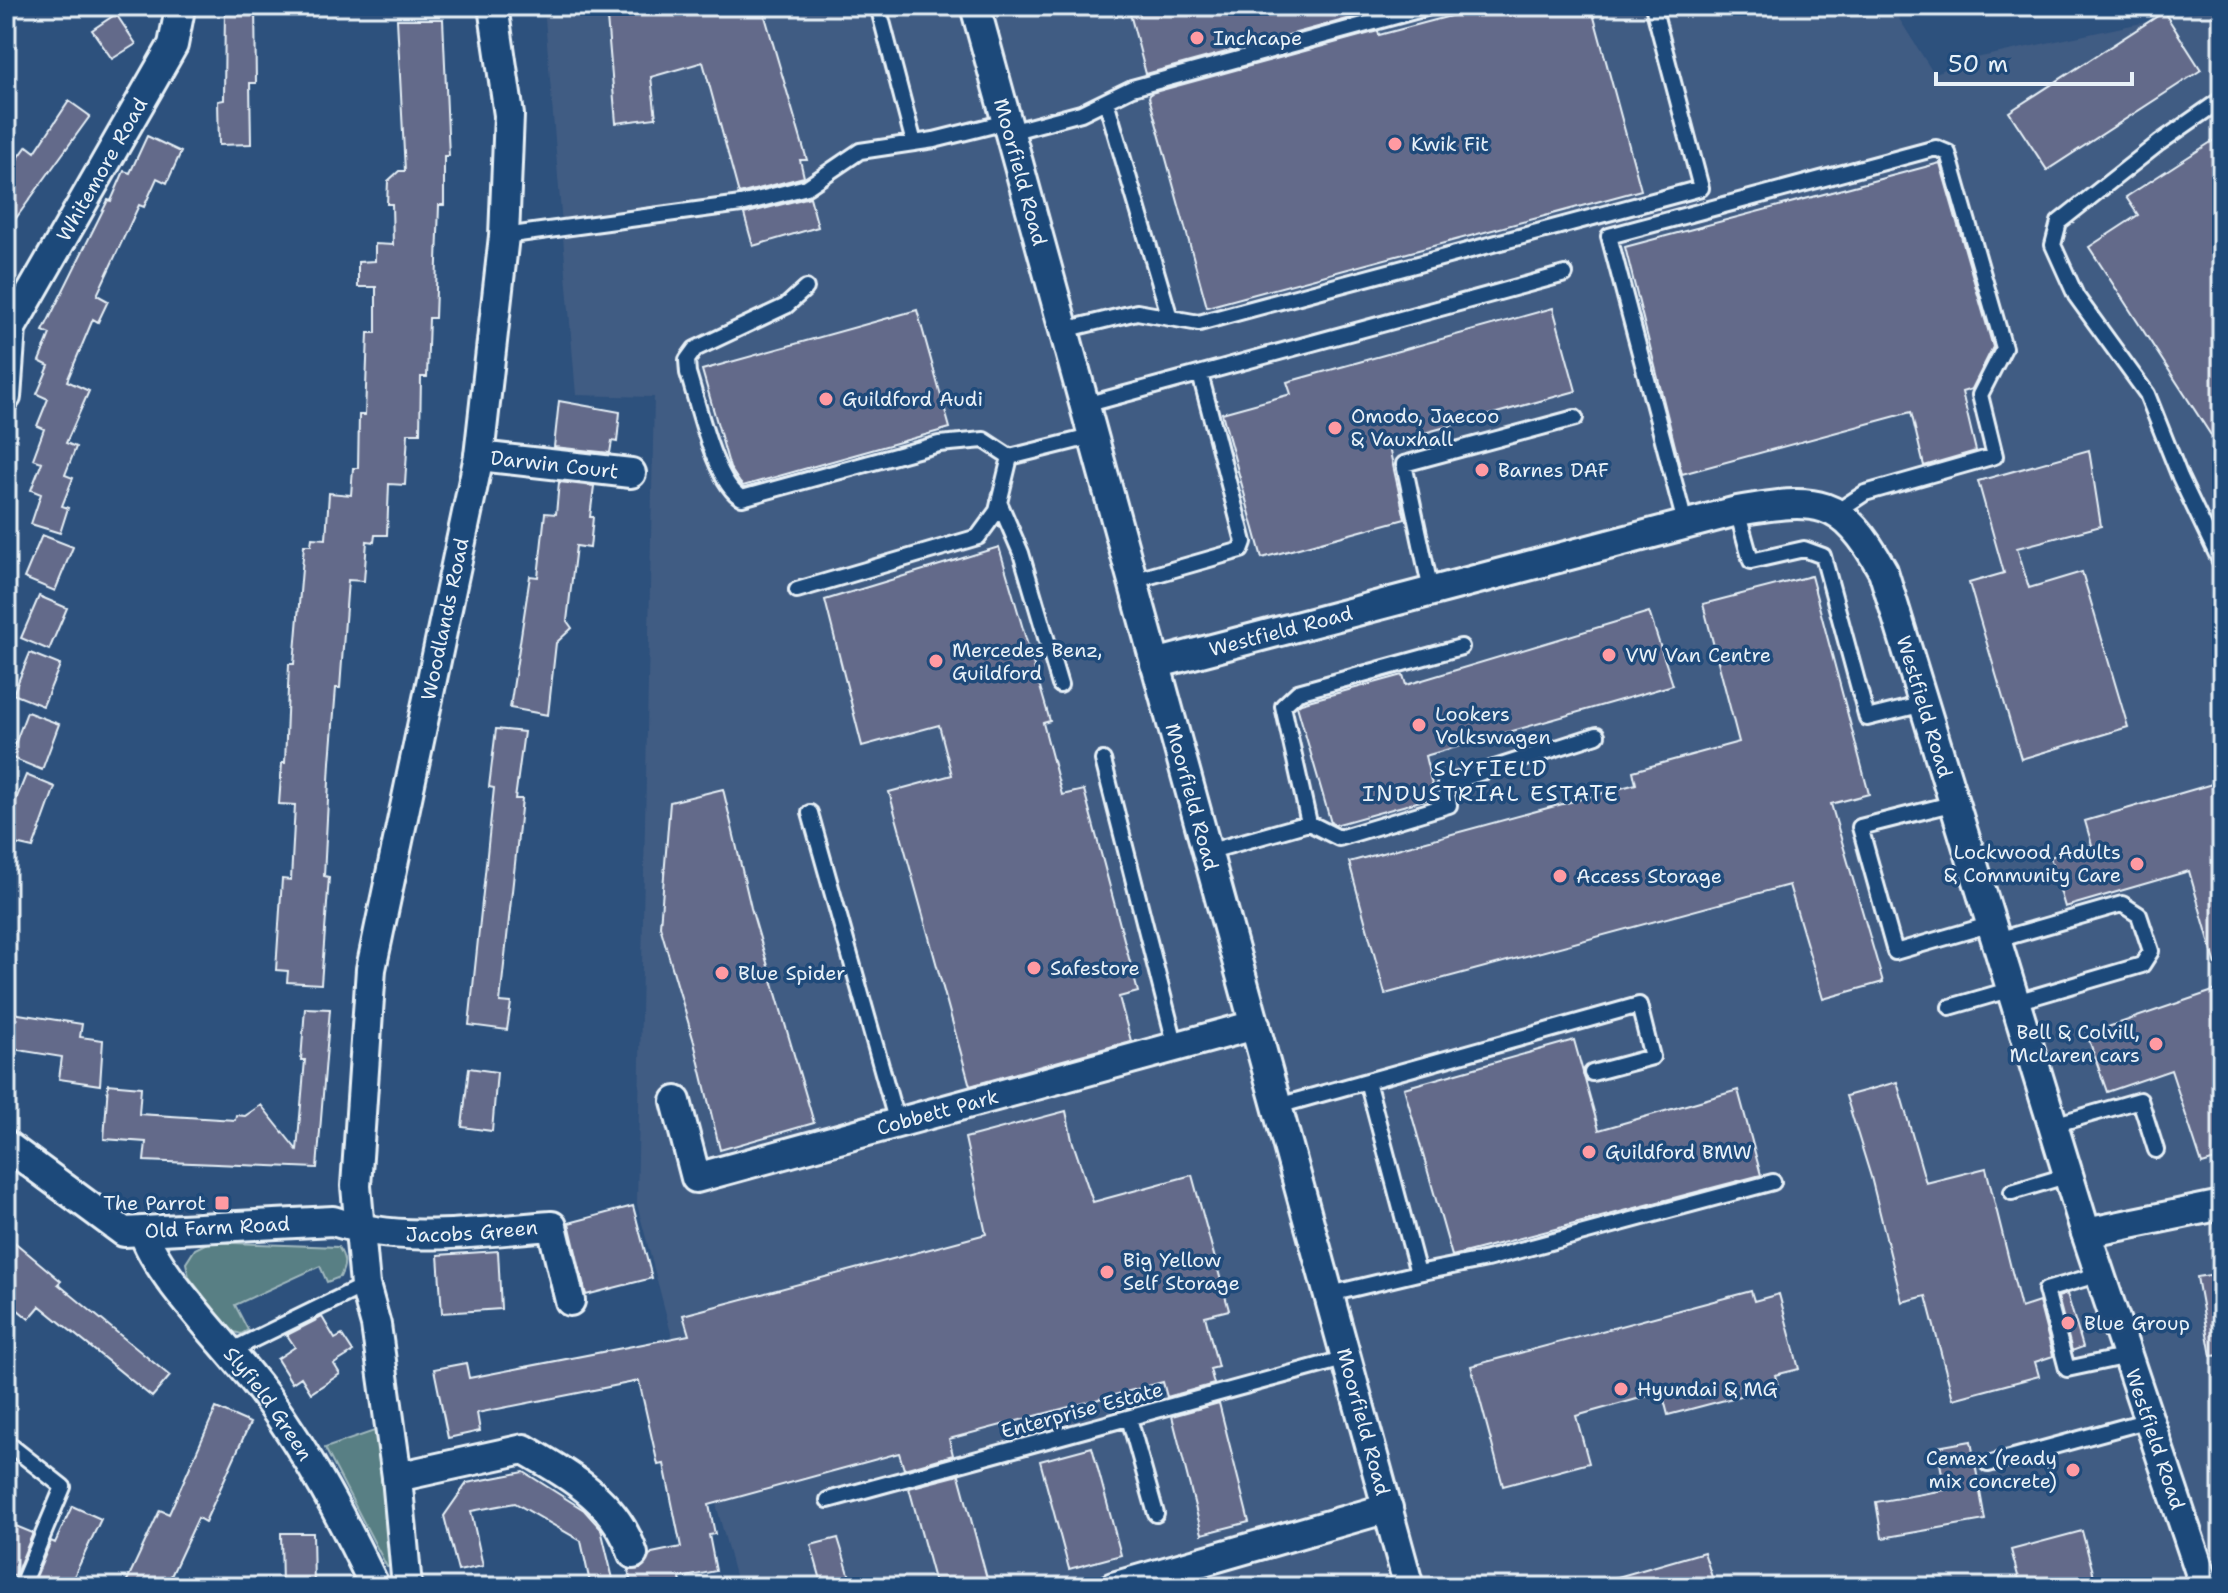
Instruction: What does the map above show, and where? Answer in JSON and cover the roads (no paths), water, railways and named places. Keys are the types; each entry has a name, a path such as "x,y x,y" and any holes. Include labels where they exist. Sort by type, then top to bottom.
{"street":[{"name":"Whitemore Road","path":"6,397 9,330 173,45 177,6"},
{"name":"Woodlands Road","path":"360,1230 356,1186 371,969 479,456 504,236 509,115 493,6"},
{"name":"Moorfield Road","path":"975,6 1409,1587"},
{"name":"Darwin Court","path":"479,456 631,473"},
{"name":"Westfield Road","path":"1155,664 1737,511 1796,502 1836,512 1863,533 1883,571 2086,1233 2205,1587"},
{"name":"Cobbett Park","path":"676,1101 696,1178 1255,1025"},
{"name":"Old Farm Road","path":"9,1155 124,1232 333,1221 360,1230"},
{"path":"2086,1233 2222,1205"},
{"name":"Jacobs Green","path":"360,1230 409,1235 552,1226 570,1301"},
{"path":"360,1230 365,1285 376,1325 397,1477 407,1587"},
{"name":"Slyfield Green","path":"144,1233 150,1254 232,1350 304,1452 333,1501 375,1587"},
{"path":"397,1477 524,1449 592,1493 615,1515 633,1554"},
{"path":"1122,1586 1388,1508"}],"lane":[{"path":"878,6 914,143"},
{"path":"504,236 741,204 807,187 860,151 1081,113 1132,88 1433,6"},
{"path":"1064,330 1137,312 1199,323 1701,188 1653,6"},
{"path":"2222,99 2159,143 2059,222 2053,245 2076,296 2147,394 2180,477 2222,565"},
{"path":"1106,101 1170,318"},
{"path":"1685,523 1609,236 1936,148 1948,153 2004,348 1980,395 1995,456 1865,493 1836,512"},
{"path":"1085,405 1565,274"},
{"path":"806,288 786,306 695,349 687,360 688,373 722,477 733,494 742,498 939,444 984,440 1010,457 1094,436"},
{"path":"1133,581 1241,550 1244,542 1200,374"},
{"path":"1431,591 1404,464 1575,418"},
{"path":"797,590 978,537 997,511 1010,457"},
{"path":"999,502 1021,553 1060,685"},
{"path":"1737,511 1751,561 1804,549 1823,556 1867,718 1924,704"},
{"path":"1309,823 1283,706 1298,692 1461,647"},
{"path":"1207,852 1309,823 1339,838 1449,805 1445,784 1597,735"},
{"path":"1103,760 1176,1047"},
{"path":"1950,1007 2142,965 2151,951 2139,915 2122,904 1895,952 1860,827 1955,803"},
{"path":"810,813 897,1123"},
{"path":"1278,1106 1639,1005 1652,1057 1592,1073"},
{"path":"1367,1081 1418,1273"},
{"path":"2053,1125 2140,1100 2156,1150"},
{"path":"2012,1192 2069,1175"},
{"path":"1330,1294 1487,1259 1773,1182"},
{"path":"2100,1274 2046,1290 2067,1369 2128,1356"},
{"path":"232,1350 365,1285"},
{"name":"Enterprise Estate","path":"828,1500 1347,1358"},
{"path":"1129,1418 1156,1514"},
{"path":"1988,1464 2149,1420"},
{"path":"7,1447 63,1487 21,1587"}],"place":[{"name":"Inchcape","path":"1197,38"},
{"name":"Kwik Fit","path":"1395,144"},
{"name":"Guildford Audi","path":"826,399"},
{"name":"Omodo, Jaecoo & Vauxhall","path":"1335,428"},
{"name":"Barnes DAF","path":"1482,470"},
{"name":"VW Van Centre","path":"1609,655"},
{"name":"Mercedes Benz, Guildford","path":"936,661"},
{"name":"Lookers Volkswagen","path":"1419,725"},
{"name":"Lockwood Adults & Community Care","path":"2137,864"},
{"name":"Access Storage","path":"1560,876"},
{"name":"Safestore","path":"1034,968"},
{"name":"Blue Spider","path":"722,973"},
{"name":"Bell & Colvill, McLaren cars","path":"2156,1044"},
{"name":"Guildford BMW","path":"1589,1152"},
{"name":"The Parrot","path":"222,1203"},
{"name":"Big Yellow Self Storage","path":"1107,1272"},
{"name":"Blue Group","path":"2068,1323"},
{"name":"Hyundai & MG","path":"1621,1389"},
{"name":"Cemex (ready mix concrete)","path":"2073,1470"}],"district":[{"name":"SLYFIELD INDUSTRIAL ESTATE","path":"1491,780"}]}
